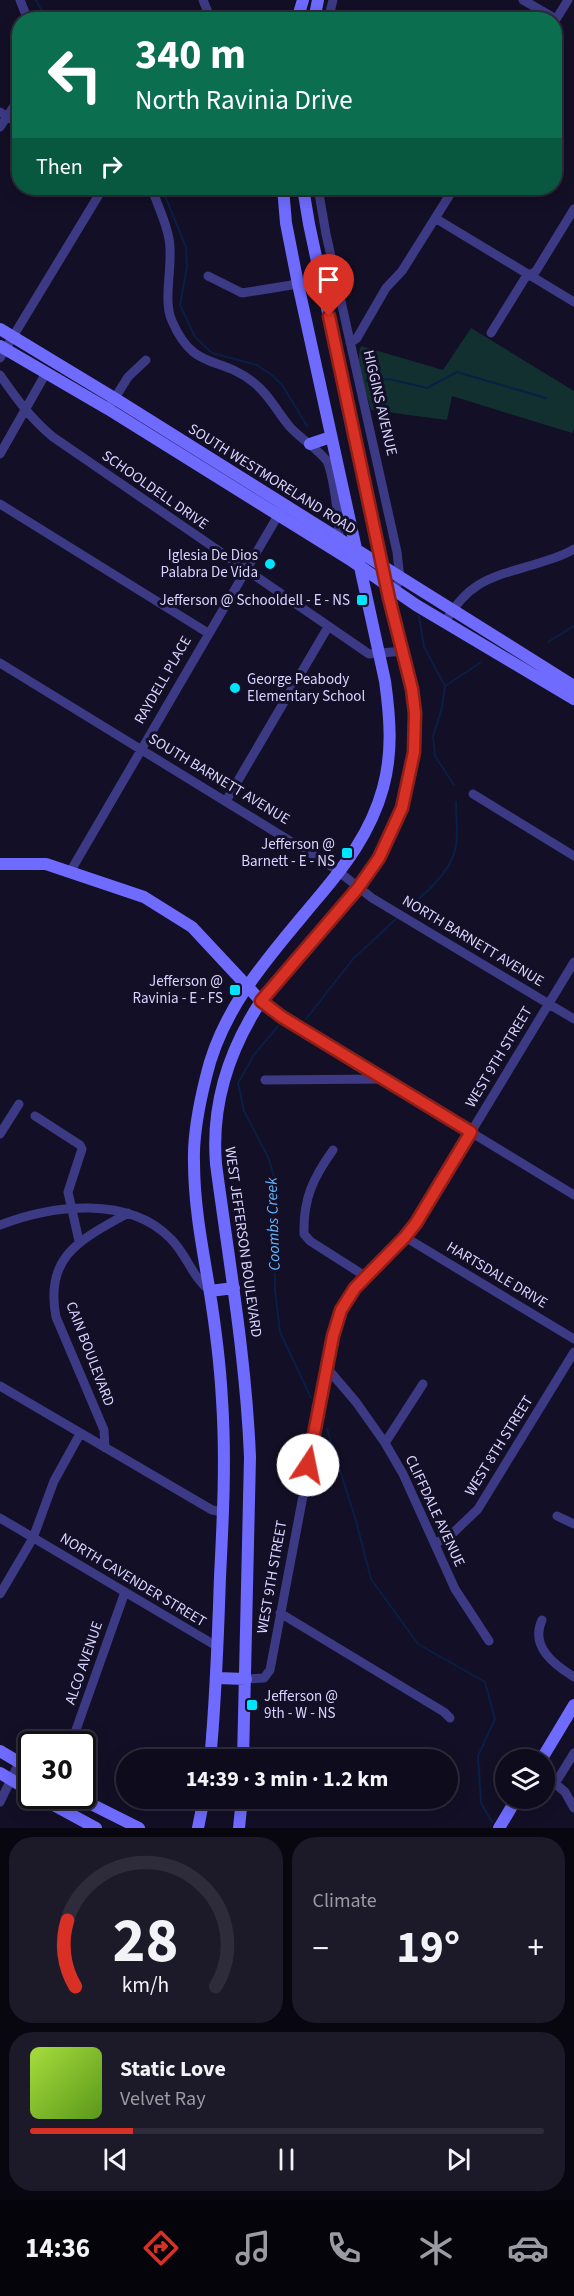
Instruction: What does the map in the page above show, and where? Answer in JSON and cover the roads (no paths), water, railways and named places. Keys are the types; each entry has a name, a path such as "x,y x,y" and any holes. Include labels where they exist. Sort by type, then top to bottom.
{"main road":[{"path":"211,1749 217,1678 223,1512 223,1417 217,1346 196,1195 194,1163 197,1118 207,1073 219,1038 247,985 340,872 368,828 383,787 388,765 391,724 385,681 358,551 298,284 286,223 284,195"},
{"name":"WEST JEFFERSON BOULEVARD","path":"243,1749 250,1457 244,1365 216,1164 215,1121 221,1089 235,1046 261,1001 358,888 388,841 402,808 412,770 415,713 404,651 396,624 394,584 384,569 304,195"},
{"name":"SOUTH WESTMORELAND ROAD","path":"0,329 111,403 281,510 361,568 453,609 554,680"},
{"name":"SOUTH WESTMORELAND ROAD","path":"2,351 111,403"},
{"path":"310,444 332,437"},
{"name":"SOUTH WESTMORELAND ROAD","path":"281,510 324,530 384,569"},
{"name":"SOUTH WESTMORELAND ROAD","path":"394,584 416,605 554,680"},
{"path":"396,624 401,610 408,605 416,605"},
{"path":"554,680 574,686"},
{"path":"554,680 574,699"},
{"path":"0,864 46,864 144,897 185,921 261,1001"},
{"path":"210,1291 234,1288"},
{"path":"217,1678 246,1679"},
{"path":"548,1749 574,1705"},
{"path":"0,1752 18,1761"},
{"path":"5,1776 18,1784"},
{"path":"96,1808 139,1828"},
{"path":"67,1809 98,1828"},
{"path":"198,1828 202,1809"},
{"path":"239,1828 241,1809"},
{"path":"499,1828 510,1809"}],"street":[{"path":"524,0 543,12"},
{"path":"0,127 3,114"},
{"path":"2,351 13,337 99,195"},
{"path":"154,195 169,238 170,316 184,343 204,360 240,373 255,383 270,398 287,424 321,454 331,470 339,520 339,539"},
{"name":"HIGGINS AVENUE","path":"319,195 389,513 394,584"},
{"path":"350,343 357,338 386,288 402,271 450,195"},
{"path":"491,333 525,278 536,271 574,209"},
{"path":"435,218 574,302"},
{"path":"208,276 242,293 298,284"},
{"path":"111,403 128,377 146,360"},
{"path":"0,454 46,373"},
{"name":"SCHOOLDELL DRIVE","path":"0,375 25,410 53,437 328,627 369,654 404,651"},
{"path":"0,504 208,633"},
{"name":"RAYDELL PLACE","path":"70,872 281,510"},
{"path":"324,530 331,523 336,512"},
{"path":"445,622 464,595 481,582 561,556 574,549"},
{"path":"226,801 328,627"},
{"name":"SOUTH BARNETT AVENUE","path":"0,663 340,872 358,888"},
{"path":"473,794 574,856"},
{"name":"NORTH BARNETT AVENUE","path":"358,888 574,1019"},
{"name":"WEST 9TH STREET","path":"246,1679 264,1678 268,1674 327,1368 341,1310 347,1298 365,1275 405,1237 416,1223 574,962"},
{"path":"261,1001 282,1017 574,1195"},
{"path":"265,1080 385,1079"},
{"path":"0,1134 18,1104"},
{"path":"35,1116 81,1145 82,1149 68,1192 79,1241 128,1213"},
{"path":"333,1150 310,1187 306,1204 304,1234 310,1241 365,1275"},
{"path":"0,1225 31,1215 71,1209 128,1213 162,1229 183,1254 199,1282 210,1291"},
{"name":"HARTSDALE DRIVE","path":"405,1237 574,1339"},
{"name":"CAIN BOULEVARD","path":"79,1241 63,1258 54,1282 53,1301 56,1317 104,1430 105,1448"},
{"name":"WEST 8TH STREET","path":"435,1544 453,1533 478,1509 574,1352"},
{"name":"CLIFFDALE AVENUE","path":"327,1368 356,1402 385,1443 403,1474 455,1588 489,1641"},
{"path":"385,1443 423,1384"},
{"path":"0,1386 212,1510 223,1512"},
{"path":"0,1594 33,1538 54,1481 80,1434"},
{"path":"557,1516 574,1524"},
{"name":"NORTH CAVENDER STREET","path":"0,1518 218,1647"},
{"name":"ALCO AVENUE","path":"76,1731 125,1592"},
{"path":"280,1613 444,1712 450,1718"},
{"path":"542,1620 538,1628 540,1646 557,1665 574,1677"},
{"path":"574,1753 556,1782 574,1808"},
{"path":"0,1802 5,1776 18,1763"},
{"path":"98,1828 105,1813"}],"waterway":[{"name":"Coombs Creek","path":"36,0 43,12"},
{"name":"Coombs Creek","path":"165,195 186,247 187,266 180,305 195,337 212,353 257,365 273,376 283,386 307,426"},
{"path":"366,381 389,379 427,388 457,372 546,398"},
{"name":"Coombs Creek","path":"419,616 424,647 445,686 442,708 433,736 435,756 454,785"},
{"path":"548,642 574,626"},
{"path":"445,686 480,663"},
{"name":"Coombs Creek","path":"410,906 438,880 454,855 457,835 456,802"},
{"name":"Coombs Creek","path":"306,1019 353,959 396,919"},
{"name":"Coombs Creek","path":"278,1026 254,1055 238,1083 244,1111 269,1159 274,1177 275,1290 280,1332 311,1398"},
{"name":"Coombs Creek","path":"327,1429 356,1521 371,1579 418,1644 485,1682 495,1719 478,1756 481,1803 492,1822"}],"place":[{"name":"Iglesia De Dios Palabra De Vida","path":"270,564"},
{"name":"Jefferson @ Schooldell - E - NS","path":"362,600"},
{"name":"George Peabody Elementary School","path":"235,688"},
{"name":"Jefferson @ Barnett - E - NS","path":"347,853"},
{"name":"Jefferson @ Ravinia - E - FS","path":"235,990"},
{"name":"Jefferson @ 9th - W - NS","path":"252,1705"}]}
